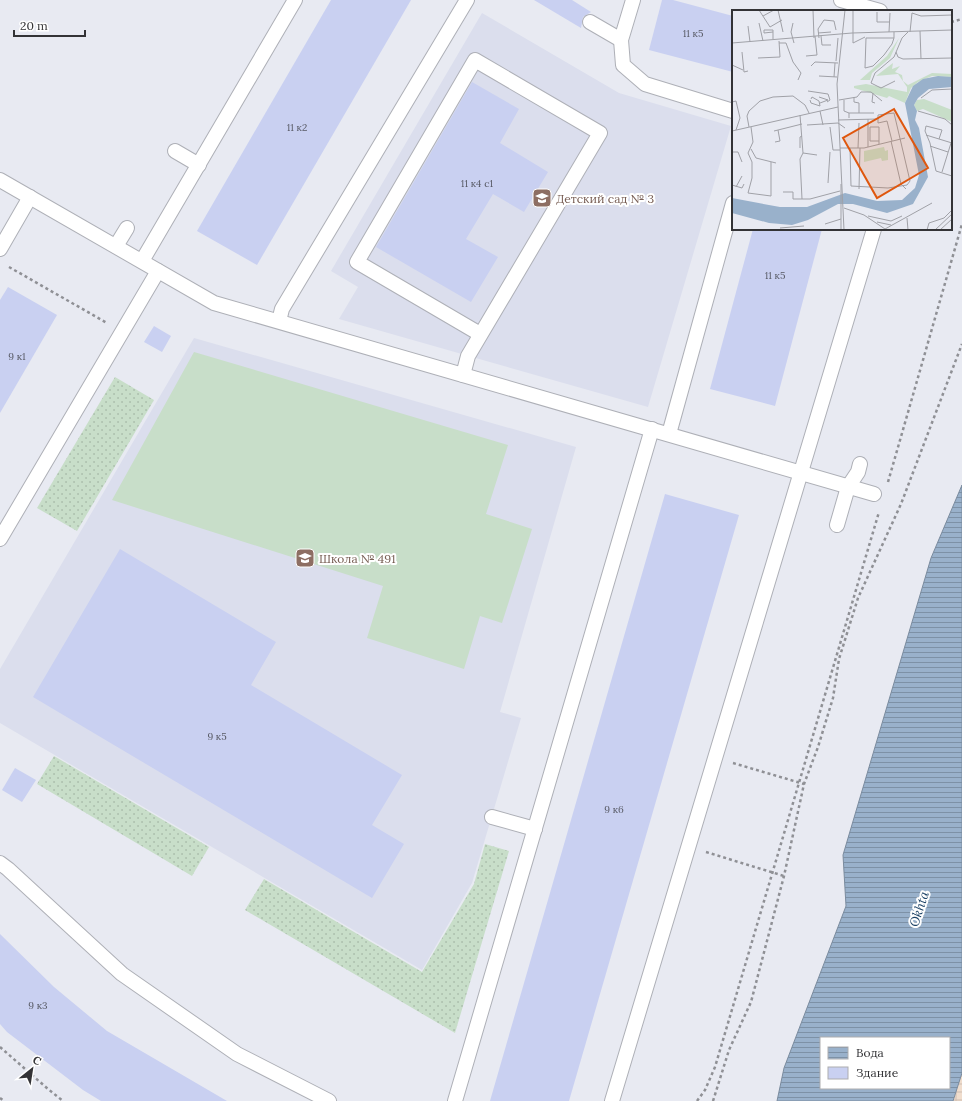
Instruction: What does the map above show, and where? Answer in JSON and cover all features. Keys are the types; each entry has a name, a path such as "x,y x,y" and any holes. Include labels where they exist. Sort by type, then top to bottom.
{"lane":[{"path":"142,261 295,0"},
{"path":"279,321 282,309 467,0"},
{"path":"631,0 621,40 623,66 645,84 732,111"},
{"path":"841,0 876,10"},
{"path":"590,22 621,40"},
{"path":"462,375 468,356 480,334 600,133 476,60 356,262 480,334"},
{"path":"175,151 199,165"},
{"path":"0,180 214,303 848,487 880,491"},
{"path":"0,249 30,197"},
{"path":"669,434 732,207"},
{"path":"116,246 126,228"},
{"path":"612,1101 874,230"},
{"path":"0,539 123,332 158,270"},
{"path":"455,1101 652,429"},
{"path":"837,525 848,487 858,472 860,464"},
{"path":"492,817 535,829"},
{"path":"0,863 122,974 237,1054 329,1101"}],"path":[{"path":"952,22 962,19"},
{"path":"880,491 962,224"},
{"path":"9,267 123,332"},
{"path":"713,1101 729,1050 751,1002 784,876 804,784 818,747 833,698 838,659 858,598 901,504 962,344"},
{"path":"697,1101 705,1090 714,1067 879,512"},
{"path":"715,758 804,784"},
{"path":"688,846 784,876"},
{"path":"0,1047 63,1101"},
{"path":"0,1098 4,1101"}],"shaded area":[{"name":"Детский сад № 3","path":"482,13 619,93 731,126 648,407 339,319 358,287 331,271"},
{"name":"Школа № 491","path":"194,338 576,447 500,712 521,718 472,883 422,970 0,723 0,669"},
{"path":"962,1073 962,1101 953,1101"}],"green space":[{"path":"194,352 508,445 486,514 532,529 502,623 480,616 464,669 367,638 383,586 112,500"},
{"path":"115,377 154,400 77,531 37,508"},
{"path":"54,756 209,847 192,876 37,784"},
{"path":"485,844 509,851 455,1033 245,910 264,879 422,972 474,884"}],"water":[{"name":"Okhta","path":"962,485 962,1073 953,1101 777,1101 784,1068 846,906 843,855 931,558"}],"building":[{"path":"331,0 411,0 257,265 197,231"},
{"path":"534,0 572,0 591,12 583,17 581,28"},
{"path":"662,0 673,0 732,16 732,72 649,50"},
{"path":"472,82 519,109 500,143 548,172 524,212 493,194 466,239 498,257 471,302 376,247"},
{"path":"753,230 822,230 775,406 710,389"},
{"path":"8,287 57,315 0,413 0,300"},
{"path":"154,326 171,336 162,352 144,342"},
{"path":"665,494 739,515 569,1101 490,1101"},
{"path":"120,549 276,642 251,685 402,775 372,825 404,844 372,898 33,697"},
{"path":"15,768 36,780 22,802 2,790"},
{"path":"0,934 54,987 107,1031 227,1101 101,1101 83,1090 7,1032 0,1024"}],"place":[{"name":"Детский сад № 3","path":"542,198"},
{"name":"Школа № 491","path":"305,558"}]}
